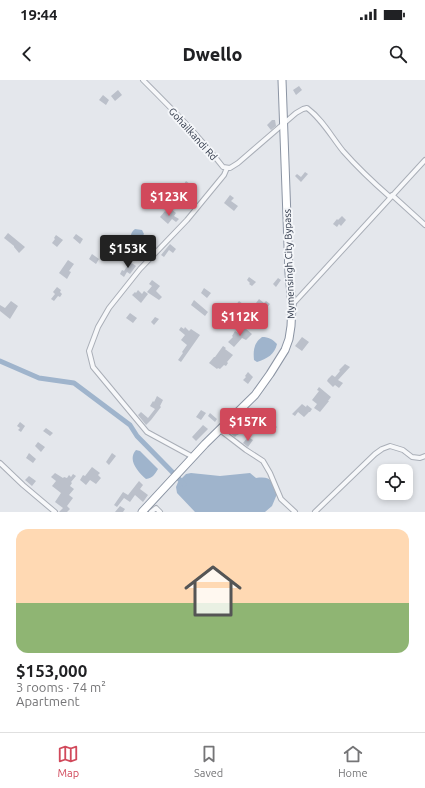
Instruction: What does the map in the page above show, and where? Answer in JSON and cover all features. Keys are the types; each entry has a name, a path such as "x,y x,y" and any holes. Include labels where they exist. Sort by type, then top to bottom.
{"highway":[{"name":"Mymensingh City Bypass","path":"142,512 193,457 255,395 286,350 290,339 292,305 289,273 282,80"}],"street":[{"name":"Gohailkandi Rd","path":"143,80 211,151 223,167 230,168 238,163 300,111 307,108 324,125 351,160 391,196"},
{"path":"292,305 425,160"},
{"path":"193,457 147,432 92,367 89,351 98,327 110,308 140,269 187,220 224,175 227,168"},
{"path":"391,196 425,225"},
{"path":"220,430 263,461 281,499 295,512"},
{"path":"315,512 382,449 390,446 403,450 412,456 420,458 425,456"},
{"path":"0,462 55,512"},
{"path":"151,512 156,508 160,512"}],"water":[{"path":"135,229 142,230 144,234 139,241 135,242 131,241 131,237"},
{"path":"262,337 267,337 277,344 270,356 257,362 254,360 254,350 257,342"},
{"path":"136,450 140,451 158,469 152,477 146,479 135,466 133,458"},
{"path":"191,473 220,476 250,473 256,478 271,480 277,494 272,506 265,512 195,512 177,493 176,487 178,482 186,474"}],"building":[{"path":"299,86 302,90 296,95 293,90"},
{"path":"118,90 122,95 115,101 111,96"},
{"path":"103,95 109,100 106,105 99,100"},
{"path":"272,120 275,120 276,126 271,130 267,125"},
{"path":"305,172 308,174 301,182 295,176 297,174 301,177"},
{"path":"186,181 194,187 191,190 184,184"},
{"path":"230,195 234,198 231,201 238,206 234,211 224,203"},
{"path":"171,209 176,213 174,216 179,219 176,222 172,219 168,224 160,217 165,211 168,213"},
{"path":"342,216 346,220 341,226 339,224 337,227 333,224"},
{"path":"8,233 25,247 19,253 14,246 4,238"},
{"path":"76,234 83,239 80,244 73,238"},
{"path":"56,235 63,240 57,247 52,243"},
{"path":"170,244 176,249 173,253 169,250 164,257 161,255"},
{"path":"92,254 99,259 96,264 89,259"},
{"path":"68,260 74,264 69,271 71,272 67,279 59,273"},
{"path":"130,262 136,266 130,274 127,272 124,277 120,274"},
{"path":"249,277 256,282 252,286 247,280"},
{"path":"278,278 281,280 276,287 273,284"},
{"path":"152,280 160,286 156,291 162,297 159,300 147,292 152,286 149,284"},
{"path":"57,287 61,290 60,292 62,294 54,301 51,299 55,294 53,292"},
{"path":"204,288 211,293 207,298 201,293"},
{"path":"138,290 142,294 144,291 148,294 141,303 132,295"},
{"path":"259,299 264,303 266,301 270,304 256,321 252,318 255,314 250,311"},
{"path":"194,300 208,312 205,316 191,305"},
{"path":"11,301 18,306 10,319 0,311 0,305 5,308"},
{"path":"239,301 243,304 236,312 241,316 233,327 220,320 227,312 229,313"},
{"path":"130,313 137,318 133,323 126,318"},
{"path":"155,317 159,319 154,325 151,322"},
{"path":"181,327 184,329 185,327 189,331 191,329 200,335 181,362 178,360 187,345 181,340 185,335 179,330"},
{"path":"245,328 252,334 246,340 242,338 234,347 228,342 233,337 232,336 235,331 239,334"},
{"path":"302,337 309,342 302,351 295,346"},
{"path":"223,346 233,355 227,362 228,363 226,366 224,365 220,369 217,369 209,363"},
{"path":"345,364 350,367 338,380 343,383 339,388 335,385 333,387 327,381 328,379 332,375 335,377"},
{"path":"248,372 253,377 248,384 243,380"},
{"path":"319,387 331,397 320,412 314,408 317,404 312,400 319,391 317,390"},
{"path":"157,396 163,400 160,406 161,407 146,425 138,415 141,412 148,418 155,409 150,406"},
{"path":"302,404 306,407 307,405 312,409 310,412 304,417 298,412 295,416 292,414"},
{"path":"201,410 206,413 201,420 196,417"},
{"path":"210,413 217,419 215,422 208,416"},
{"path":"245,416 250,420 235,437 231,434 231,432 237,425 238,426"},
{"path":"20,422 25,426 21,432 18,430 20,428 17,426"},
{"path":"269,422 277,427 271,433 265,427"},
{"path":"203,425 208,429 196,441 192,437"},
{"path":"46,428 53,433 50,436 43,431"},
{"path":"248,437 253,440 248,447 243,443"},
{"path":"38,442 45,447 41,452 35,446"},
{"path":"29,453 36,459 33,463 26,458"},
{"path":"112,453 116,456 109,465 106,462"},
{"path":"92,467 100,473 98,475 101,478 96,484 90,480 86,485 80,480"},
{"path":"55,473 63,478 67,478 69,475 71,477 73,474 76,476 71,482 72,483 70,486 74,489 69,495 73,498 67,506 70,509 67,512 59,512 63,508 55,502 61,493 52,486 56,481 51,477"},
{"path":"29,476 36,481 32,486 25,480"},
{"path":"139,481 143,485 140,489 148,495 143,502 135,495 130,502 124,498 117,507 114,505 123,492 128,495"},
{"path":"120,506 125,509 123,512 115,512"}],"waterway":[{"path":"0,361 39,378 74,383 130,425 137,436 184,484"}]}
